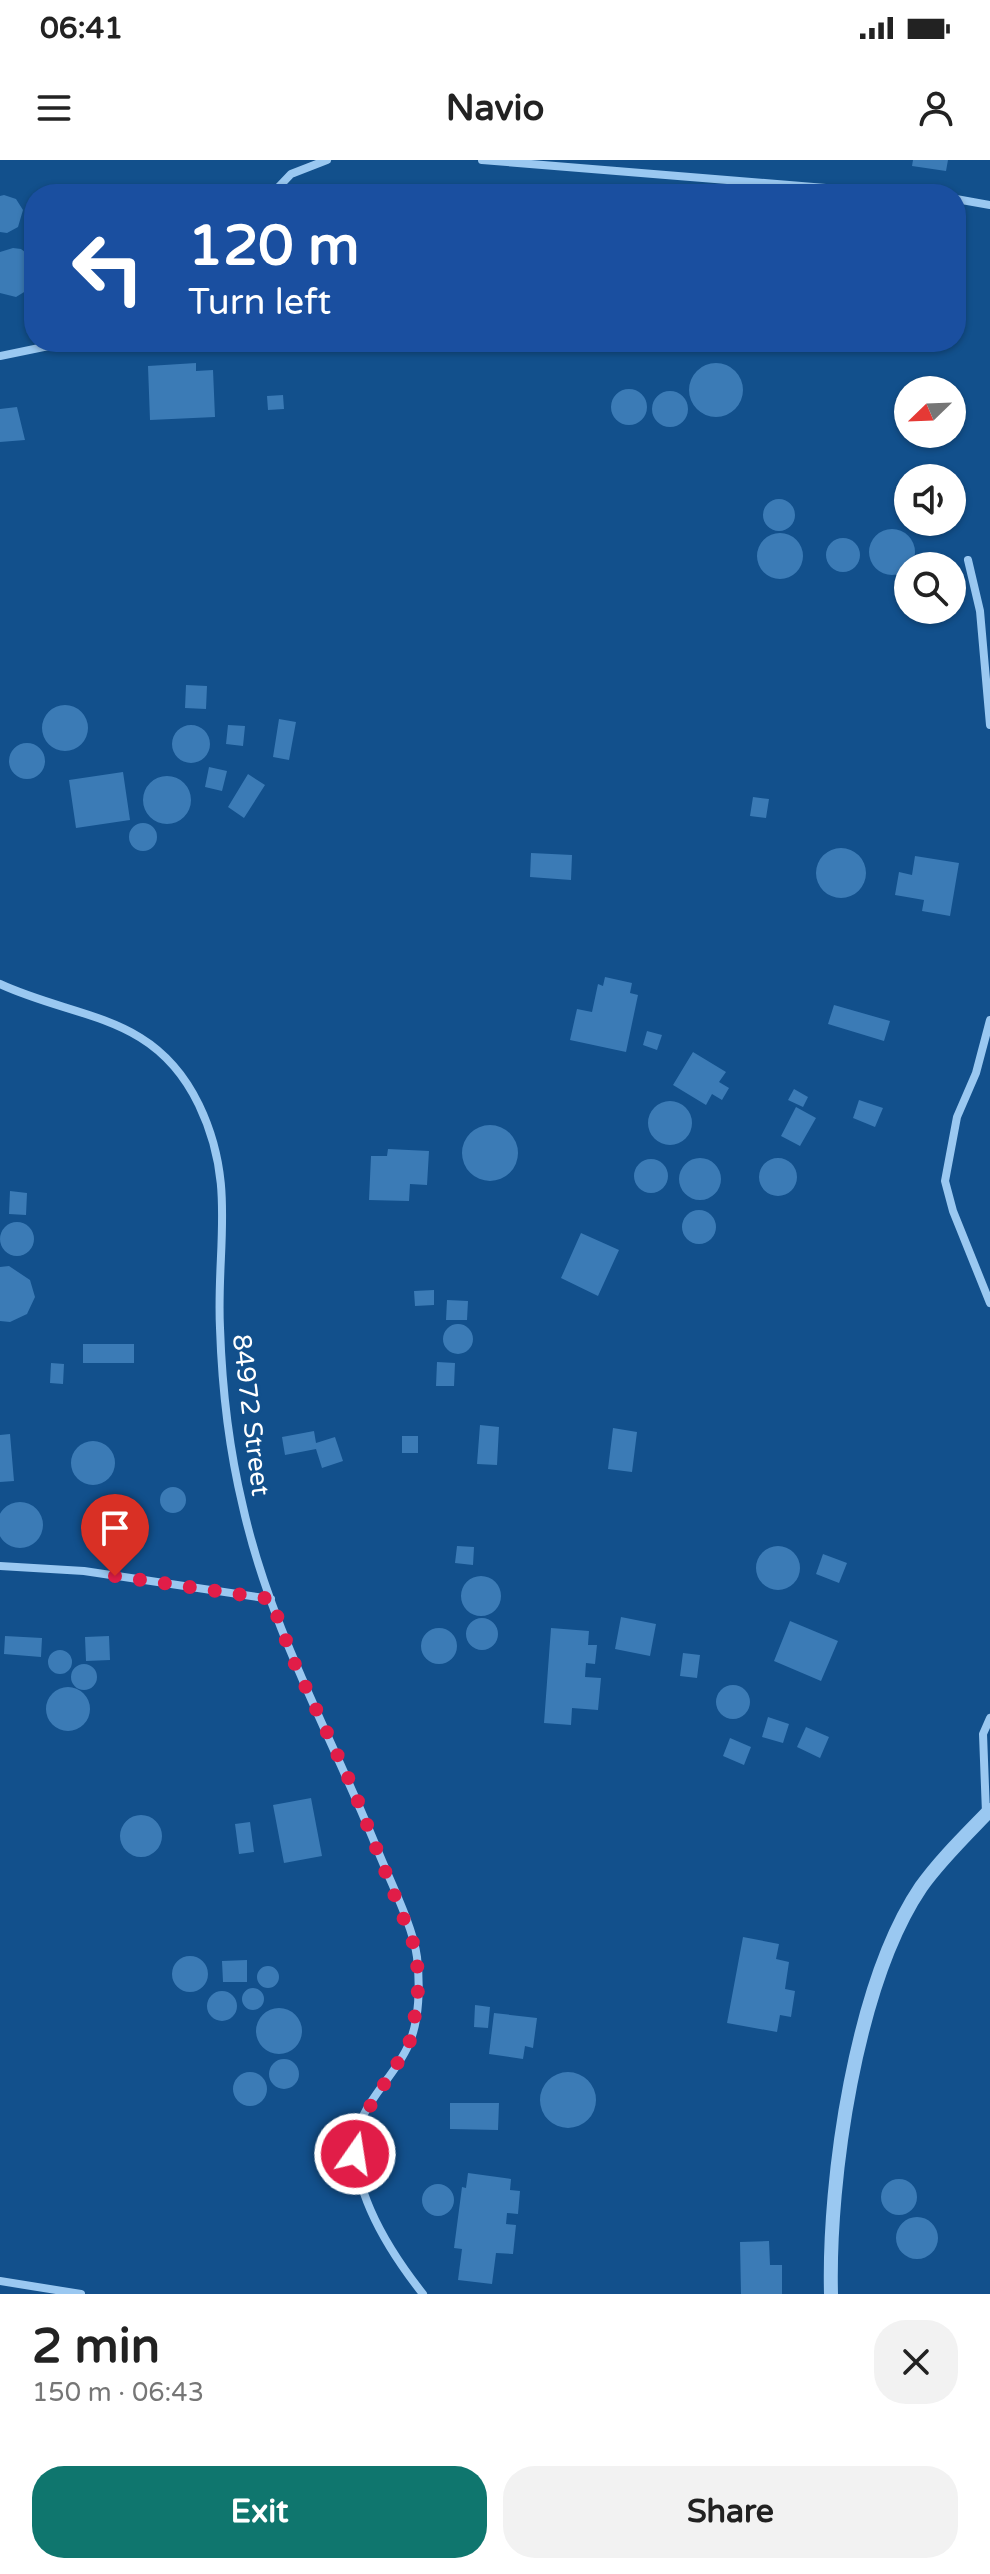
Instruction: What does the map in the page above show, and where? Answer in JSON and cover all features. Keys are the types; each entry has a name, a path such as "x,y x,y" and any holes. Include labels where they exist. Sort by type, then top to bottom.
{"street":[{"path":"282,184 291,174 327,160"},
{"path":"482,160 778,184"},
{"path":"966,201 990,205"},
{"path":"0,356 24,351"},
{"path":"968,560 980,611 990,725"},
{"name":"84972 Street","path":"0,984 126,1028 174,1065 199,1105 221,1170 225,1229 220,1325 230,1441 243,1510 293,1660 352,1786 417,1953 418,2000 409,2045 362,2119 355,2154 367,2202 400,2265 423,2294"},
{"path":"990,1020 976,1073 957,1117 945,1181 953,1211 990,1303"},
{"path":"0,1566 84,1571 271,1599"},
{"path":"831,2294 840,2139 874,1983 921,1888 988,1812 983,1734 990,1718"},
{"path":"0,2281 81,2294"}],"building":[{"path":"913,160 948,160 946,171 912,166"},
{"path":"0,196 16,199 23,210 18,227 7,233 0,232"},
{"path":"13,248 24,251 24,292 16,297 0,293 0,252"},
{"path":"196,363 196,371 213,370 215,417 150,420 148,366"},
{"path":"716,363 735,371 743,390 735,409 716,417 697,409 689,390 697,371"},
{"path":"629,389 642,394 647,407 642,420 629,425 616,420 611,407 616,394"},
{"path":"670,391 683,396 688,409 683,422 670,427 657,422 652,409 657,396"},
{"path":"283,395 284,409 268,410 267,396"},
{"path":"17,407 25,440 0,442 0,409"},
{"path":"779,499 791,503 795,515 791,527 779,531 767,527 763,515 767,503"},
{"path":"894,529 894,536 908,536 915,552 894,552 894,575 883,573 871,561 871,543 883,531"},
{"path":"780,533 796,540 803,556 796,572 780,579 764,572 757,556 764,540"},
{"path":"843,538 855,543 860,555 855,567 843,572 831,567 826,555 831,543"},
{"path":"186,685 207,686 206,709 185,708"},
{"path":"65,705 81,712 88,728 81,744 65,751 49,744 42,728 49,712"},
{"path":"279,719 296,722 289,760 273,757"},
{"path":"191,725 205,730 210,744 205,758 191,763 177,758 172,744 177,730"},
{"path":"228,725 245,726 243,746 226,744"},
{"path":"27,743 40,748 45,761 40,774 27,779 14,774 9,761 14,748"},
{"path":"209,767 227,771 222,791 205,787"},
{"path":"123,772 130,820 76,828 69,780"},
{"path":"248,774 265,785 244,818 228,807"},
{"path":"167,776 176,777 184,783 190,791 190,809 184,817 176,823 167,824 158,823 150,817 144,809 143,800 144,791 150,783 158,777"},
{"path":"753,797 769,799 766,818 750,816"},
{"path":"143,823 153,827 157,837 153,847 143,851 133,847 129,837 133,827"},
{"path":"841,848 858,856 866,873 858,890 841,898 824,890 816,873 824,856"},
{"path":"531,853 572,855 571,880 530,877"},
{"path":"915,856 959,863 950,916 922,911 924,900 895,895 899,872 912,875"},
{"path":"605,977 632,983 630,993 638,995 626,1052 570,1040 577,1009 592,1012 598,984 603,986"},
{"path":"834,1005 890,1021 884,1041 828,1024"},
{"path":"647,1031 662,1035 657,1050 643,1045"},
{"path":"693,1052 726,1072 719,1082 729,1088 722,1100 712,1094 706,1105 673,1085"},
{"path":"794,1089 808,1097 803,1107 788,1100"},
{"path":"859,1100 883,1108 875,1127 853,1118"},
{"path":"670,1101 686,1107 692,1123 686,1139 670,1145 654,1139 648,1123 654,1107"},
{"path":"796,1107 816,1118 800,1146 781,1136"},
{"path":"490,1125 510,1133 518,1153 510,1173 490,1181 470,1173 462,1153 470,1133"},
{"path":"388,1149 429,1151 427,1185 410,1184 409,1201 369,1200 371,1156 387,1156"},
{"path":"700,1158 715,1164 721,1179 715,1194 700,1200 685,1194 679,1179 685,1164"},
{"path":"778,1158 791,1164 797,1177 791,1190 778,1196 765,1190 759,1177 765,1164"},
{"path":"651,1159 663,1164 668,1176 663,1188 651,1193 639,1188 634,1176 639,1164"},
{"path":"10,1191 27,1193 26,1215 9,1214"},
{"path":"699,1210 711,1215 716,1227 711,1239 699,1244 687,1239 682,1227 687,1215"},
{"path":"17,1222 29,1227 34,1239 29,1251 17,1256 5,1251 0,1239 5,1227"},
{"path":"581,1233 619,1250 598,1296 561,1278"},
{"path":"9,1266 30,1280 35,1297 27,1314 10,1322 0,1321 0,1267"},
{"path":"434,1290 434,1305 415,1306 414,1291"},
{"path":"447,1300 468,1301 467,1320 446,1320"},
{"path":"458,1324 464,1325 472,1333 472,1345 464,1353 458,1354 452,1353 444,1345 443,1339 444,1333 452,1325"},
{"path":"83,1344 134,1344 134,1363 83,1363"},
{"path":"437,1362 455,1363 454,1386 436,1386"},
{"path":"51,1363 64,1364 63,1384 50,1383"},
{"path":"480,1425 499,1427 497,1465 477,1464"},
{"path":"613,1428 637,1432 632,1472 608,1469"},
{"path":"314,1431 316,1443 335,1437 343,1461 322,1468 316,1449 285,1455 282,1437"},
{"path":"10,1434 14,1481 0,1482 0,1435"},
{"path":"402,1436 418,1436 418,1453 402,1453"},
{"path":"93,1441 109,1447 115,1463 109,1479 93,1485 77,1479 71,1463 77,1447"},
{"path":"173,1487 182,1491 186,1500 182,1509 173,1513 164,1509 160,1500 164,1491"},
{"path":"11,1503 29,1503 42,1516 42,1534 29,1547 11,1547 -1,1536 -1,1514"},
{"path":"457,1546 474,1547 473,1565 455,1563"},
{"path":"778,1546 793,1553 800,1568 793,1583 778,1590 763,1583 756,1568 763,1553"},
{"path":"823,1554 847,1563 839,1583 816,1574"},
{"path":"481,1576 495,1582 501,1596 495,1610 481,1616 467,1610 461,1596 467,1582"},
{"path":"621,1617 656,1624 650,1656 615,1649"},
{"path":"482,1618 493,1623 498,1634 493,1645 482,1650 471,1645 466,1634 471,1623"},
{"path":"790,1621 838,1641 821,1681 774,1661"},
{"path":"439,1628 452,1633 457,1646 452,1659 439,1664 426,1659 421,1646 426,1633"},
{"path":"551,1628 589,1631 588,1645 597,1645 595,1664 586,1663 585,1677 601,1678 598,1710 572,1708 571,1725 544,1723"},
{"path":"5,1636 42,1638 41,1657 4,1654"},
{"path":"109,1636 110,1660 86,1661 85,1637"},
{"path":"60,1650 69,1653 72,1662 69,1671 60,1674 51,1671 48,1662 51,1653"},
{"path":"683,1653 700,1655 697,1678 680,1676"},
{"path":"84,1664 93,1668 97,1677 93,1686 84,1690 75,1686 71,1677 75,1668"},
{"path":"733,1685 745,1690 750,1702 745,1714 733,1719 721,1714 716,1702 721,1690"},
{"path":"68,1687 84,1693 90,1709 84,1725 68,1731 52,1725 46,1709 52,1693"},
{"path":"768,1717 789,1724 783,1743 762,1737"},
{"path":"806,1727 829,1737 820,1758 797,1747"},
{"path":"730,1738 751,1747 744,1765 723,1756"},
{"path":"311,1798 322,1856 284,1863 273,1805"},
{"path":"141,1815 156,1821 162,1836 156,1851 141,1857 126,1851 120,1836 126,1821"},
{"path":"250,1822 254,1852 239,1854 235,1824"},
{"path":"743,1937 779,1944 776,1959 789,1962 785,1989 795,1991 791,2017 780,2015 777,2032 727,2023"},
{"path":"190,1956 203,1961 208,1974 203,1987 190,1992 177,1987 172,1974 177,1961"},
{"path":"247,1960 247,1982 223,1982 222,1961"},
{"path":"268,1966 276,1969 279,1977 276,1985 268,1988 260,1985 257,1977 260,1969"},
{"path":"249,1988 257,1988 264,1999 257,2010 249,2010 242,2003 242,1995"},
{"path":"222,1991 233,1995 237,2006 233,2017 222,2021 211,2017 207,2006 211,1995"},
{"path":"475,2005 490,2007 488,2028 474,2027"},
{"path":"279,2008 295,2015 302,2031 295,2047 279,2054 263,2047 256,2031 263,2015"},
{"path":"494,2013 537,2018 533,2048 525,2046 523,2059 489,2054"},
{"path":"284,2059 295,2063 299,2074 295,2085 284,2089 273,2085 269,2074 273,2063"},
{"path":"250,2072 262,2077 267,2089 262,2101 250,2106 238,2101 233,2089 238,2077"},
{"path":"568,2072 588,2080 596,2100 588,2120 568,2128 548,2120 540,2100 548,2080"},
{"path":"450,2103 499,2103 498,2130 450,2129"},
{"path":"468,2173 511,2179 510,2190 520,2191 518,2214 507,2213 506,2224 516,2225 513,2254 496,2253 492,2284 458,2280 462,2249 454,2248 462,2187 466,2188"},
{"path":"899,2179 912,2184 917,2197 912,2210 899,2215 886,2210 881,2197 886,2184"},
{"path":"438,2184 450,2188 454,2200 450,2212 438,2216 426,2212 422,2200 426,2188"},
{"path":"917,2217 932,2223 938,2238 932,2253 917,2259 902,2253 896,2238 902,2223"},
{"path":"769,2241 770,2265 782,2265 782,2294 741,2294 740,2242"}],"route":[{"path":"115,1576 271,1599 293,1660 352,1786 417,1953 418,2000 409,2045 362,2119 355,2154"}]}
